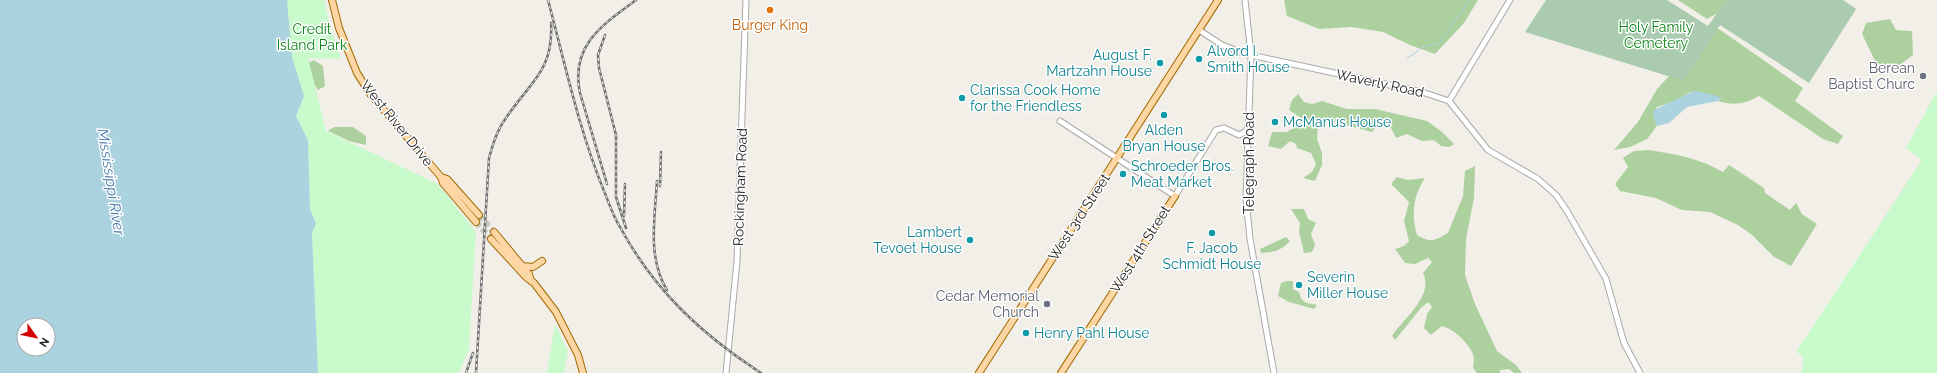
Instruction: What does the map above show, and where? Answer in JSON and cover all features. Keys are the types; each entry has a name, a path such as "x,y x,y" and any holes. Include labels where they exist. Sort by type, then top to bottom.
{"main road":[{"name":"West River Drive","path":"332,0 338,28 357,73 371,95 441,177 443,182 476,222"},
{"name":"West 3rd Street","path":"979,373 1218,0"},
{"name":"West River Drive","path":"441,177 447,179 479,215"},
{"name":"West 4th Street","path":"1061,373 1174,196"},
{"path":"494,232 529,274 532,281 562,322 578,355 583,373"},
{"path":"491,238 526,277 532,281"},
{"path":"522,266 533,267 542,261"}],"street":[{"name":"Rockingham Road","path":"726,373 738,261 746,0"},
{"name":"Telegraph Road","path":"1245,0 1251,55 1246,199 1249,226 1274,373"},
{"path":"1510,0 1449,101 1461,114 1487,150 1538,179 1560,200 1606,279 1624,343 1640,373"},
{"name":"Waverly Road","path":"1199,30 1228,48 1251,55 1422,92 1449,101"},
{"path":"1060,121 1174,196"},
{"path":"1248,126 1245,132 1239,135 1248,143"},
{"name":"West 4th Street","path":"1174,196 1216,130 1220,127 1239,135"}],"green space":[{"name":"Credit Island Park","path":"287,0 324,0 341,59 308,58 326,131 438,184 476,232 469,349 459,373 318,373 312,233 316,224 310,209 308,140 296,116 304,96 292,57"},
{"path":"1284,0 1478,0 1464,23 1435,54 1410,45 1383,32 1352,27 1319,29 1287,16"},
{"name":"Holy Family Cemetery","path":"1546,0 1667,0 1708,26 1726,0 1843,0 1856,9 1809,83 1720,25 1684,81 1525,32"},
{"path":"1678,0 1727,0 1718,13 1707,19"},
{"path":"1890,19 1896,30 1912,31 1913,55 1897,67 1877,65 1862,34 1866,23"},
{"path":"1713,29 1719,29 1803,88 1795,101 1843,136 1838,144 1823,139 1759,96 1749,101 1734,104 1718,101 1721,98 1690,92 1678,100 1657,107 1653,115 1657,126 1647,139 1630,147 1614,150 1638,122 1657,89"},
{"path":"314,60 323,66 325,86 318,90 314,84 308,63"},
{"path":"1937,91 1937,373 1800,373 1803,367 1803,356 1796,352 1922,160 1906,148"},
{"path":"1298,94 1304,102 1312,104 1322,101 1347,109 1375,109 1427,121 1442,132 1454,144 1450,147 1441,146 1434,140 1422,141 1407,134 1396,138 1390,126 1377,126 1372,132 1330,121 1318,127 1317,139 1322,153 1322,165 1315,181 1303,178 1312,172 1316,164 1311,153 1297,148 1296,144 1290,141 1281,149 1268,146 1272,132 1287,132 1301,123 1301,118 1289,110 1292,100"},
{"path":"334,127 353,127 366,136 366,145 349,141 328,131"},
{"path":"1648,150 1696,160 1723,172 1729,165 1764,188 1765,193 1790,210 1796,203 1802,214 1817,224 1791,266 1774,257 1752,235 1738,225 1710,212 1682,210 1656,198 1620,191 1615,184 1628,167 1623,158 1634,151"},
{"path":"1475,166 1474,198 1466,239 1465,275 1475,304 1497,351 1516,365 1522,373 1514,373 1509,369 1500,370 1500,373 1477,373 1473,368 1473,354 1467,344 1457,334 1442,326 1431,335 1424,328 1427,314 1432,307 1428,302 1421,308 1395,340 1392,336 1421,298 1425,282 1423,273 1432,262 1428,258 1415,264 1405,263 1395,249 1404,246 1409,241 1404,221 1409,202 1391,184 1397,177 1408,180 1425,178 1418,192 1414,206 1414,220 1417,235 1432,240 1448,233 1463,196 1465,171"},
{"path":"1291,209 1304,209 1308,219 1316,223 1311,234 1315,245 1312,252 1304,253 1299,232 1300,223"},
{"path":"1286,237 1290,241 1284,247 1274,251 1261,253 1260,249"},
{"path":"1293,281 1293,289 1299,292 1303,300 1307,303 1317,305 1314,309 1289,302 1278,296 1281,283"},
{"path":"555,324 568,351 564,373 547,373"}],"water":[{"name":"Mississippi River","path":"0,0 287,0 292,57 304,96 296,116 308,140 310,209 316,224 312,233 318,373 0,373"},
{"path":"1694,91 1721,98 1718,101 1687,107 1669,123 1657,126 1653,115 1654,110"}],"waterway":[{"path":"1407,58 1422,47 1439,43 1470,0"}],"tunnel":[{"path":"479,215 494,232"},
{"path":"476,222 491,239"}],"railway":[{"path":"548,0 573,97 595,168 613,214 633,250 664,291 681,309 718,343 761,373"},
{"path":"607,184 580,93 578,77 580,62 584,50 601,28 636,0"},
{"path":"476,373 489,158 500,127 544,65 551,39 551,23"},
{"path":"605,35 598,55 599,68 616,135 616,197 626,228"},
{"path":"660,186 661,152"},
{"path":"657,181 654,222 655,251 661,278 667,290"},
{"path":"624,216 625,184"},
{"path":"466,373 473,353"}],"place":[{"name":"Burger King","path":"770,10"},
{"name":"Alvord I. Smith House","path":"1199,59"},
{"name":"August F. Martzahn House","path":"1160,63"},
{"name":"Berean Baptist Churc","path":"1923,76"},
{"name":"Clarissa Cook Home for the Friendless","path":"962,98"},
{"name":"Alden Bryan House","path":"1164,115"},
{"name":"McManus House","path":"1275,122"},
{"name":"Schroeder Bros. Meat Market","path":"1123,174"},
{"name":"F. Jacob Schmidt House","path":"1212,233"},
{"name":"Lambert Tevoet House","path":"970,240"},
{"name":"Severin Miller House","path":"1299,285"},
{"name":"Cedar Memorial Church","path":"1047,304"},
{"name":"Henry Pahl House","path":"1026,333"}]}
